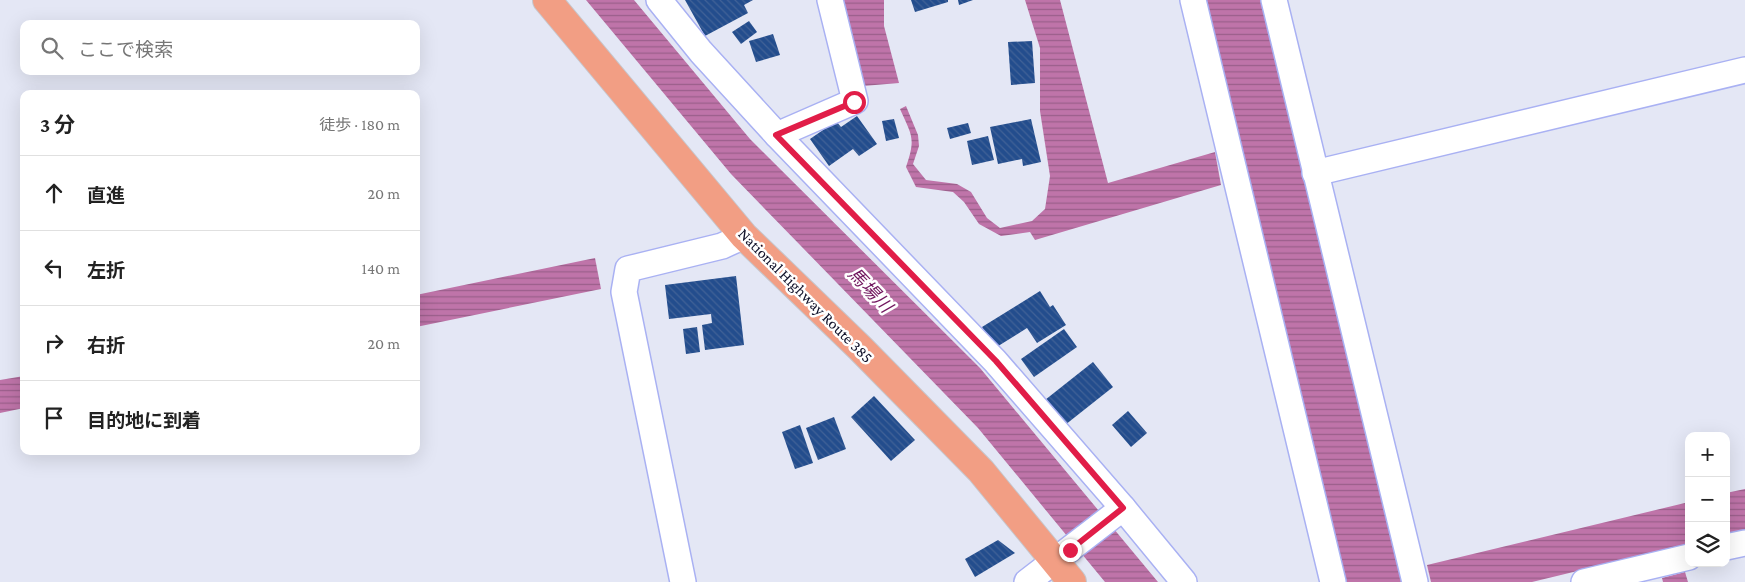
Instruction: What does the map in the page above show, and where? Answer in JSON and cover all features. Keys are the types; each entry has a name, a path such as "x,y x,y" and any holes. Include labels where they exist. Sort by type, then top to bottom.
{"highway":[{"name":"National Highway Route 385","path":"547,0 744,236 860,348 1062,555 1072,582"}],"street":[{"path":"659,0 701,52 776,135 996,361 1119,511 1184,582"},
{"path":"776,135 854,102 830,0"},
{"path":"1193,0 1333,582"},
{"path":"1274,0 1415,582"},
{"path":"1315,173 1745,70"},
{"path":"682,582 624,292 628,269 722,246 744,236"},
{"path":"1027,582 1119,511"},
{"path":"1730,546 1745,543"},
{"path":"1584,582 1685,557"}],"water":[{"name":"馬場川","path":"586,0 634,0 750,139 980,368 1158,582 1105,582 978,428 731,174"},
{"path":"843,0 884,0 884,26 899,83 863,86"},
{"path":"1025,0 1060,0 1108,183 1215,152 1221,185 1035,240 1030,232 1001,236 979,224 964,202 953,192 916,187 906,167 912,143 910,132 900,109 906,106 918,135 919,146 913,164 926,180 957,184 971,192 987,218 1000,228 1032,221 1045,209 1050,176 1040,111 1040,48"},
{"path":"1204,0 1262,0 1403,582 1345,582"},
{"path":"595,258 601,289 420,326 420,294"},
{"path":"20,377 20,409 0,413 0,380"},
{"path":"1745,489 1745,531 1730,534 1730,522 1730,492"},
{"path":"1685,503 1685,545 1532,582 1431,582 1427,565"},
{"path":"1685,572 1688,582 1663,582 1662,578"}],"building":[{"path":"685,0 753,0 744,5 748,13 705,36"},
{"path":"911,0 948,0 948,2 915,12"},
{"path":"958,0 973,0 959,5"},
{"path":"749,21 757,32 741,44 732,32"},
{"path":"773,34 780,55 756,62 749,41"},
{"path":"1032,41 1035,83 1011,85 1008,42"},
{"path":"857,116 877,144 859,156 853,149 829,166 810,139 836,121 841,127"},
{"path":"894,119 899,138 886,141 882,121"},
{"path":"1031,119 1041,162 1023,166 1022,159 998,164 990,127"},
{"path":"968,123 971,133 950,139 947,128"},
{"path":"988,136 994,160 972,165 967,141"},
{"path":"736,276 744,345 705,350 702,325 712,323 711,314 669,319 665,285"},
{"path":"1040,291 1050,307 1053,305 1066,325 1037,343 1027,328 995,348 982,327"},
{"path":"697,327 700,352 686,354 683,329"},
{"path":"1064,329 1077,347 1034,377 1021,359"},
{"path":"1093,362 1113,387 1065,425 1045,400"},
{"path":"874,396 915,440 891,461 851,417"},
{"path":"1128,411 1147,433 1131,447 1112,425"},
{"path":"834,417 846,449 818,460 806,428"},
{"path":"800,425 813,463 795,469 782,432"},
{"path":"998,540 1015,553 975,577 965,559"}],"route":[{"path":"854,102 776,135 996,361 1123,508 1070,550"}]}
